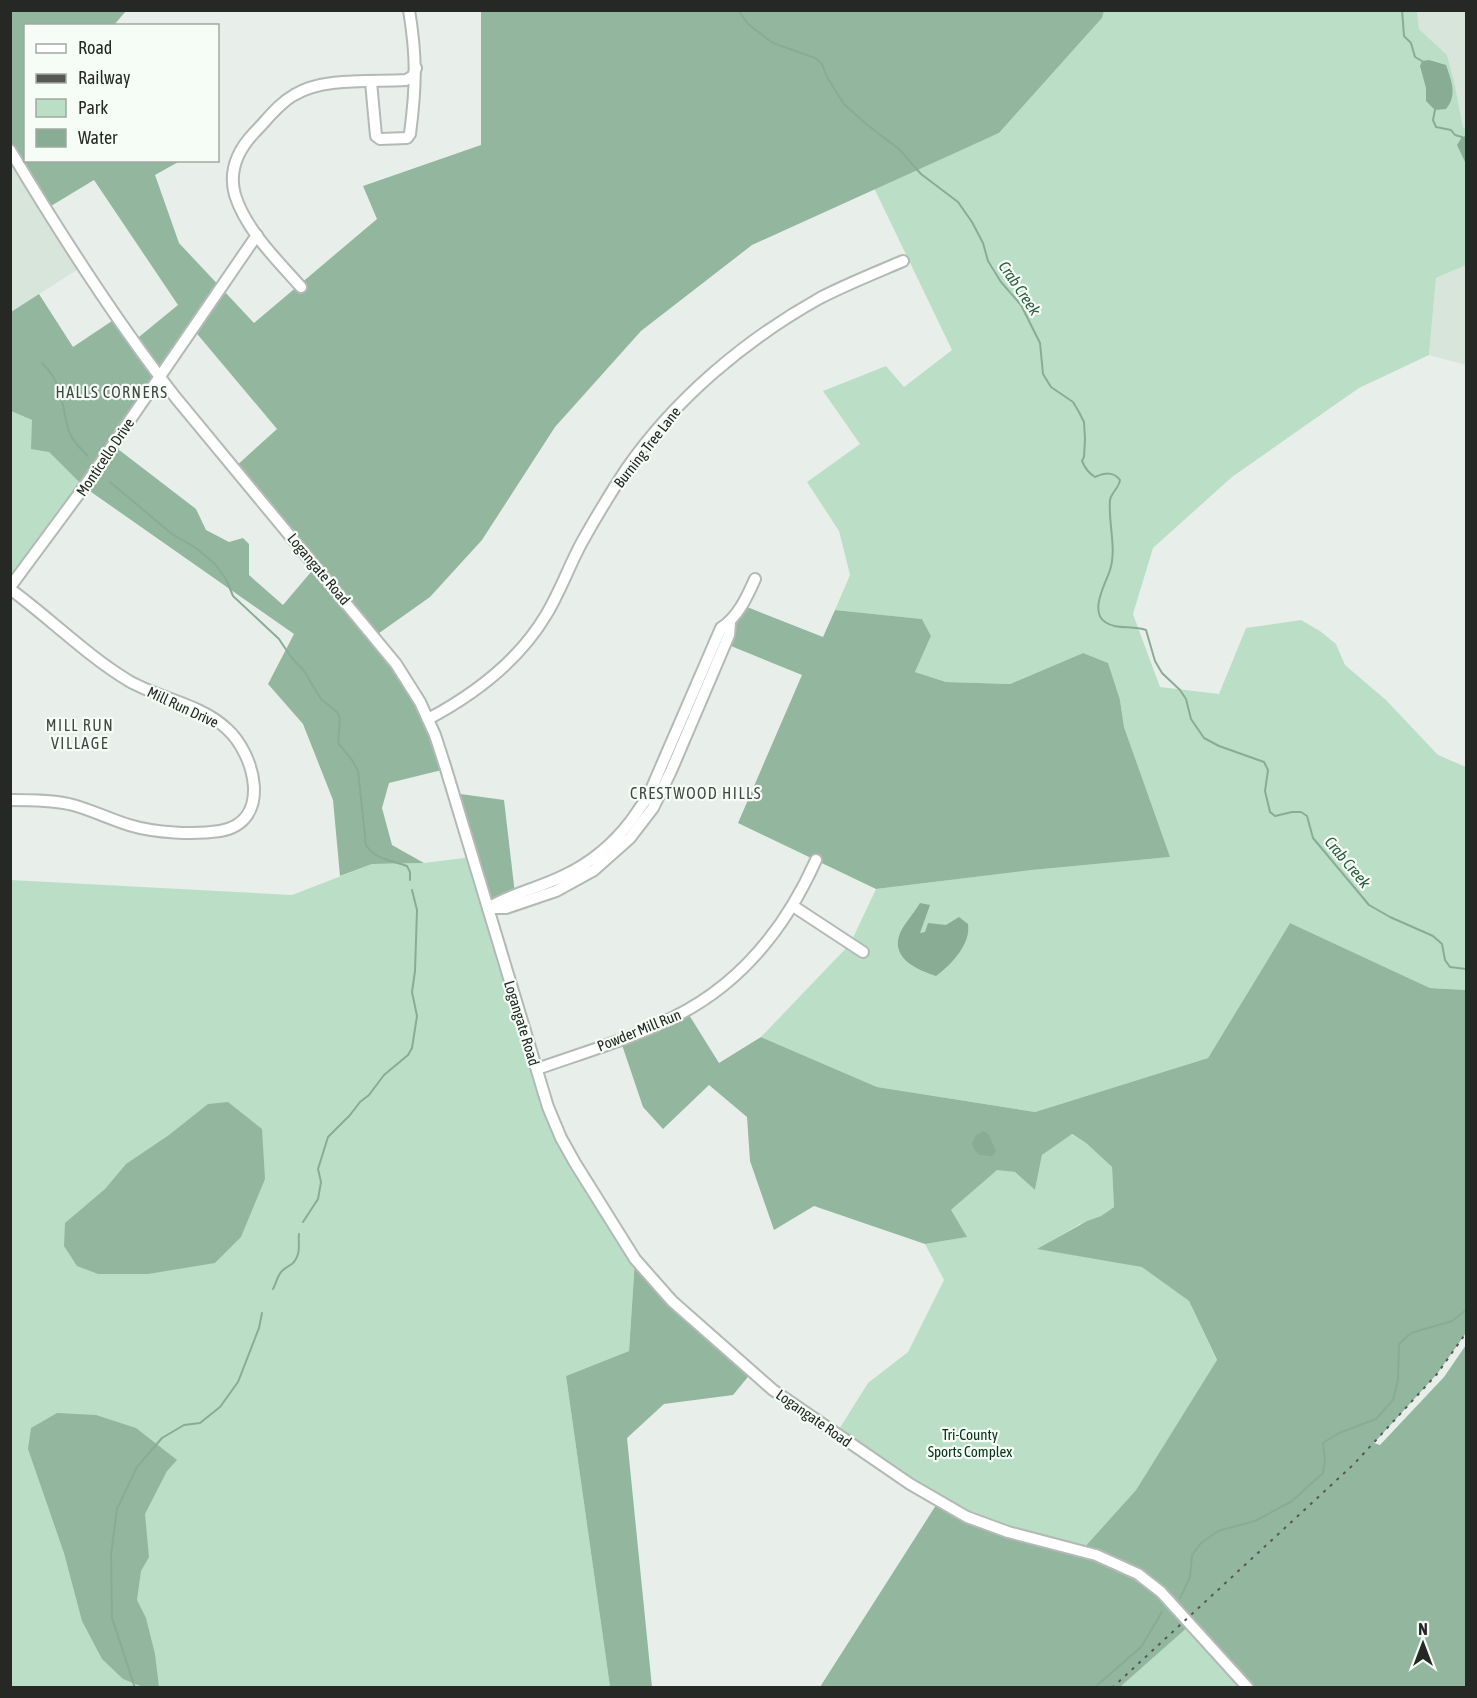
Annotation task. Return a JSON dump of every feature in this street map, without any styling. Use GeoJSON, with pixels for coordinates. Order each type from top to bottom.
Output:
{"type":"FeatureCollection","features":[{"type":"Feature","properties":{"kind":"street"},"geometry":{"type":"LineString","coordinates":[[371,82],[376,136],[380,139],[407,138],[410,134],[416,91],[415,46],[409,10]]}},
{"type":"Feature","properties":{"kind":"street"},"geometry":{"type":"LineString","coordinates":[[301,287],[257,235],[237,199],[233,184],[233,171],[237,158],[246,142],[279,106],[294,95],[310,88],[333,83],[409,79],[416,68]]}},
{"type":"Feature","properties":{"kind":"street","name":"Logangate Road"},"geometry":{"type":"LineString","coordinates":[[10,150],[53,220],[143,356],[387,651],[420,702],[446,769],[537,1069],[561,1138],[635,1259],[672,1301],[729,1354],[788,1401],[910,1484],[951,1509],[984,1525],[1096,1554],[1138,1574],[1161,1592],[1248,1688]]}},
{"type":"Feature","properties":{"kind":"street","name":"Monticello Drive"},"geometry":{"type":"LineString","coordinates":[[10,588],[84,487],[257,235]]}},
{"type":"Feature","properties":{"kind":"street","name":"Burning Tree Lane"},"geometry":{"type":"LineString","coordinates":[[428,719],[483,685],[526,643],[547,614],[582,542],[627,468],[661,426],[694,391],[736,353],[800,310],[859,279],[903,261]]}},
{"type":"Feature","properties":{"kind":"street"},"geometry":{"type":"LineString","coordinates":[[488,908],[506,909],[556,891],[576,881],[619,850],[636,830],[650,801],[675,761],[729,635],[730,623],[746,598],[754,579]]}},
{"type":"Feature","properties":{"kind":"street","name":"Mill Run Drive"},"geometry":{"type":"LineString","coordinates":[[10,588],[84,649],[128,680],[154,694],[197,711],[225,727],[243,750],[251,768],[255,789],[252,807],[242,820],[232,827],[216,831],[153,830],[133,826],[70,804],[38,800],[10,801]]}},
{"type":"Feature","properties":{"kind":"street","name":"Powder Mill Run"},"geometry":{"type":"LineString","coordinates":[[537,1069],[650,1028],[699,1003],[726,983],[752,959],[783,922],[816,860]]}},
{"type":"Feature","properties":{"kind":"street"},"geometry":{"type":"LineString","coordinates":[[793,906],[863,952]]}},
{"type":"Feature","properties":{"kind":"shaded area"},"geometry":{"type":"Polygon","coordinates":[[[10,11],[126,11],[115,24],[24,24],[24,162],[178,162],[155,175],[179,243],[254,323],[377,219],[363,186],[481,145],[481,11],[1104,11],[1102,18],[999,133],[752,245],[641,331],[555,427],[482,540],[430,597],[375,636],[396,664],[446,769],[389,783],[382,808],[392,845],[424,863],[372,864],[340,876],[333,800],[303,724],[268,684],[294,634],[84,487],[49,452],[31,449],[32,420],[11,411],[11,312],[39,294],[73,347],[118,317],[134,341],[178,305],[94,180],[46,209],[16,161],[11,164],[10,11]],[[193,329],[114,446],[196,509],[206,530],[229,542],[243,538],[249,544],[249,575],[283,605],[316,566],[234,468],[277,429],[193,329]]]}},
{"type":"Feature","properties":{"kind":"shaded area"},"geometry":{"type":"Polygon","coordinates":[[[1417,11],[1466,11],[1466,130],[1463,128],[1447,55],[1419,29],[1417,11]]]}},
{"type":"Feature","properties":{"kind":"shaded area"},"geometry":{"type":"Polygon","coordinates":[[[17,161],[83,266],[11,312],[10,164],[17,161]]]}},
{"type":"Feature","properties":{"kind":"shaded area"},"geometry":{"type":"Polygon","coordinates":[[[1466,265],[1466,365],[1429,355],[1436,278],[1466,265]]]}},
{"type":"Feature","properties":{"kind":"shaded area"},"geometry":{"type":"Polygon","coordinates":[[[742,605],[823,637],[835,610],[922,619],[931,636],[915,672],[946,682],[1010,684],[1083,653],[1108,663],[1120,700],[1124,727],[1170,857],[1032,870],[876,889],[738,823],[802,675],[726,644],[742,605]]]}},
{"type":"Feature","properties":{"kind":"shaded area"},"geometry":{"type":"Polygon","coordinates":[[[453,793],[504,800],[515,894],[488,908],[453,793]]]}},
{"type":"Feature","properties":{"kind":"shaded area"},"geometry":{"type":"Polygon","coordinates":[[[1290,923],[1430,988],[1466,990],[1466,1333],[1437,1374],[1374,1443],[1380,1445],[1444,1377],[1466,1345],[1466,1687],[1248,1687],[1190,1625],[1120,1687],[820,1687],[938,1502],[951,1509],[1082,1550],[1136,1490],[1217,1360],[1189,1301],[1142,1267],[1037,1249],[1114,1207],[1112,1167],[1086,1143],[1072,1134],[1042,1155],[1035,1190],[1015,1172],[997,1170],[951,1210],[967,1237],[925,1244],[814,1206],[774,1230],[750,1161],[747,1117],[709,1085],[663,1129],[643,1107],[620,1039],[686,1010],[719,1063],[761,1037],[877,1087],[1035,1112],[1208,1058],[1290,923]]]}},
{"type":"Feature","properties":{"kind":"shaded area"},"geometry":{"type":"Polygon","coordinates":[[[228,1102],[262,1129],[265,1179],[241,1237],[215,1263],[148,1274],[98,1274],[77,1266],[64,1246],[65,1223],[105,1189],[126,1164],[169,1135],[208,1104],[228,1102]]]}},
{"type":"Feature","properties":{"kind":"shaded area"},"geometry":{"type":"Polygon","coordinates":[[[635,1259],[752,1372],[733,1395],[664,1404],[627,1438],[652,1687],[610,1687],[566,1376],[629,1351],[635,1259]]]}},
{"type":"Feature","properties":{"kind":"shaded area"},"geometry":{"type":"Polygon","coordinates":[[[57,1413],[96,1415],[136,1428],[177,1460],[167,1471],[145,1514],[149,1557],[141,1571],[137,1600],[146,1618],[155,1654],[159,1687],[143,1687],[123,1679],[102,1659],[82,1621],[64,1553],[28,1449],[31,1428],[57,1413]]]}},
{"type":"Feature","properties":{"kind":"green space"},"geometry":{"type":"Polygon","coordinates":[[[1104,11],[1417,11],[1419,29],[1447,55],[1463,127],[1466,130],[1466,265],[1436,278],[1429,355],[1359,388],[1232,477],[1153,548],[1133,614],[1160,687],[1219,694],[1246,628],[1301,620],[1336,644],[1345,665],[1386,700],[1438,755],[1466,767],[1466,990],[1430,988],[1290,923],[1208,1058],[1035,1112],[877,1087],[761,1037],[850,944],[876,889],[1032,870],[1169,857],[1124,727],[1120,700],[1083,653],[1010,684],[946,682],[915,672],[931,636],[922,619],[835,610],[850,575],[839,531],[807,482],[860,444],[823,391],[886,366],[904,387],[952,350],[874,188],[999,133],[1102,18],[1104,11]]]}},
{"type":"Feature","properties":{"kind":"green space"},"geometry":{"type":"Polygon","coordinates":[[[11,411],[32,420],[49,452],[84,487],[11,587],[11,411]]]}},
{"type":"Feature","properties":{"kind":"green space"},"geometry":{"type":"Polygon","coordinates":[[[472,857],[548,1107],[635,1259],[629,1351],[566,1376],[610,1687],[11,1687],[11,880],[292,895],[372,864],[424,863],[472,857]]]}},
{"type":"Feature","properties":{"kind":"green space","name":"Tri-County Sports Complex"},"geometry":{"type":"Polygon","coordinates":[[[1071,1134],[1086,1143],[1112,1167],[1114,1207],[1038,1249],[1142,1266],[1189,1301],[1217,1361],[1136,1490],[1082,1550],[984,1525],[836,1434],[868,1383],[908,1352],[944,1280],[925,1244],[966,1237],[950,1211],[997,1169],[1015,1172],[1035,1190],[1042,1155],[1071,1134]]]}},
{"type":"Feature","properties":{"kind":"green space"},"geometry":{"type":"Polygon","coordinates":[[[1187,1621],[1248,1688],[1113,1688],[1187,1621]]]}},
{"type":"Feature","properties":{"kind":"water"},"geometry":{"type":"Polygon","coordinates":[[[1429,60],[1446,65],[1453,93],[1446,109],[1435,110],[1426,101],[1426,88],[1420,66],[1422,61],[1429,60]]]}},
{"type":"Feature","properties":{"kind":"water"},"geometry":{"type":"Polygon","coordinates":[[[1466,136],[1466,164],[1457,145],[1462,137],[1466,136]]]}},
{"type":"Feature","properties":{"kind":"water"},"geometry":{"type":"Polygon","coordinates":[[[920,903],[930,905],[920,933],[925,932],[928,923],[946,925],[959,917],[968,924],[967,939],[959,953],[936,976],[915,967],[899,951],[899,936],[920,903]]]}},
{"type":"Feature","properties":{"kind":"water"},"geometry":{"type":"Polygon","coordinates":[[[984,1131],[989,1135],[996,1151],[992,1156],[979,1155],[972,1143],[976,1135],[984,1131]]]}},
{"type":"Feature","properties":{"kind":"waterway","name":"Crab Creek"},"geometry":{"type":"LineString","coordinates":[[738,10],[748,24],[773,43],[815,58],[822,64],[827,77],[844,104],[899,149],[921,174],[958,202],[972,222],[983,243],[988,261],[1001,282],[1021,305],[1040,343],[1043,374],[1051,387],[1073,402],[1084,422],[1085,439],[1082,461],[1084,466],[1095,477],[1109,474],[1115,475],[1120,480],[1110,500],[1113,553],[1110,570],[1098,604],[1100,617],[1114,626],[1146,630],[1155,661],[1162,673],[1186,699],[1191,719],[1204,738],[1219,746],[1264,762],[1268,770],[1265,791],[1270,812],[1275,816],[1292,812],[1301,812],[1307,816],[1313,838],[1369,905],[1433,936],[1442,944],[1445,960],[1450,967],[1466,969]]}},
{"type":"Feature","properties":{"kind":"waterway"},"geometry":{"type":"LineString","coordinates":[[1402,10],[1404,36],[1411,43],[1415,57],[1422,61]]}},
{"type":"Feature","properties":{"kind":"waterway"},"geometry":{"type":"LineString","coordinates":[[1435,110],[1433,120],[1436,127],[1451,130],[1455,135],[1462,137]]}},
{"type":"Feature","properties":{"kind":"waterway"},"geometry":{"type":"LineString","coordinates":[[42,363],[59,389],[70,434],[88,456]]}},
{"type":"Feature","properties":{"kind":"waterway"},"geometry":{"type":"LineString","coordinates":[[110,482],[172,534],[196,548],[215,564],[226,579],[233,596],[279,639],[304,671],[321,699],[337,712],[340,718],[338,743],[358,771],[366,845],[379,857],[407,866],[410,880]]}},
{"type":"Feature","properties":{"kind":"waterway"},"geometry":{"type":"LineString","coordinates":[[303,1222],[318,1199],[321,1182],[318,1169],[328,1137],[369,1095],[384,1075],[408,1055],[412,1048],[417,1016],[412,992],[417,910],[412,890]]}},
{"type":"Feature","properties":{"kind":"waterway"},"geometry":{"type":"LineString","coordinates":[[273,1289],[280,1273],[293,1263],[298,1254],[299,1234]]}},
{"type":"Feature","properties":{"kind":"waterway","name":"Crab Creek"},"geometry":{"type":"LineString","coordinates":[[1180,1598],[1190,1577],[1192,1555],[1201,1543],[1218,1531],[1255,1521],[1292,1501],[1323,1473],[1325,1460],[1323,1443],[1339,1433],[1376,1419],[1393,1400],[1398,1380],[1399,1344],[1411,1333],[1452,1321],[1466,1310]]}},
{"type":"Feature","properties":{"kind":"waterway"},"geometry":{"type":"LineString","coordinates":[[135,1688],[112,1618],[111,1555],[117,1509],[137,1467],[162,1438],[184,1425],[200,1423],[220,1407],[238,1382],[259,1328],[262,1313]]}},
{"type":"Feature","properties":{"kind":"waterway","name":"Crab Creek"},"geometry":{"type":"LineString","coordinates":[[1094,1688],[1141,1647],[1162,1612]]}},
{"type":"Feature","properties":{"kind":"railway"},"geometry":{"type":"LineString","coordinates":[[1112,1688],[1354,1464],[1437,1374],[1466,1333]]}},
{"type":"Feature","properties":{"kind":"district","name":"HALLS CORNERS"},"geometry":{"type":"Point","coordinates":[112,392]}},
{"type":"Feature","properties":{"kind":"district","name":"MILL RUN VILLAGE"},"geometry":{"type":"Point","coordinates":[80,734]}},
{"type":"Feature","properties":{"kind":"district","name":"CRESTWOOD HILLS"},"geometry":{"type":"Point","coordinates":[696,793]}}]}
